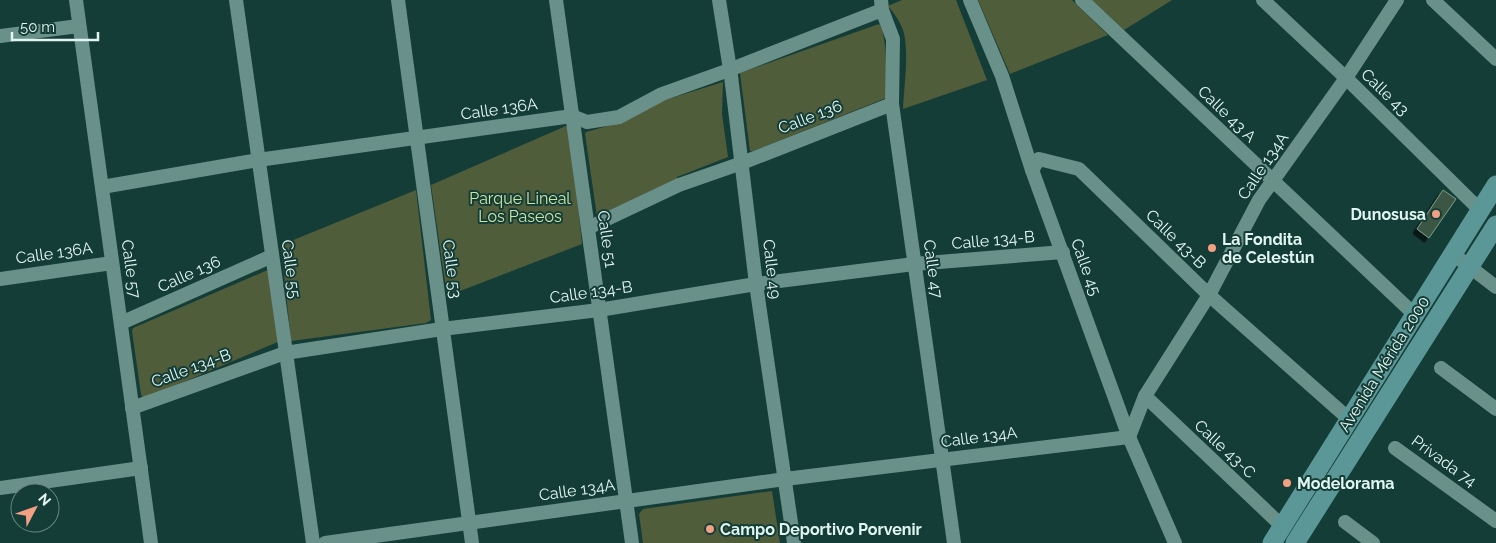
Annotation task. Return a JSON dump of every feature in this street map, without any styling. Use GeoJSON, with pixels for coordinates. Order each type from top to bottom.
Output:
{"type":"FeatureCollection","features":[{"type":"Feature","properties":{"kind":"main road","name":"Avenida Mérida 2000"},"geometry":{"type":"LineString","coordinates":[[1272,543],[1496,185]]}},
{"type":"Feature","properties":{"kind":"main road","name":"Avenida Mérida 2000"},"geometry":{"type":"LineString","coordinates":[[1295,543],[1496,225]]}},
{"type":"Feature","properties":{"kind":"street","name":"Calle 55"},"geometry":{"type":"LineString","coordinates":[[236,0],[312,543]]}},
{"type":"Feature","properties":{"kind":"street","name":"Calle 53"},"geometry":{"type":"LineString","coordinates":[[398,0],[472,543]]}},
{"type":"Feature","properties":{"kind":"street","name":"Calle 51"},"geometry":{"type":"LineString","coordinates":[[556,0],[632,543]]}},
{"type":"Feature","properties":{"kind":"street","name":"Calle 49"},"geometry":{"type":"LineString","coordinates":[[719,0],[731,76],[756,284],[794,543]]}},
{"type":"Feature","properties":{"kind":"street","name":"Calle 45"},"geometry":{"type":"LineString","coordinates":[[970,0],[1036,165],[1063,252],[1129,437],[1175,543]]}},
{"type":"Feature","properties":{"kind":"street","name":"Calle 43 A"},"geometry":{"type":"LineString","coordinates":[[1082,0],[1415,315]]}},
{"type":"Feature","properties":{"kind":"street","name":"Calle 43"},"geometry":{"type":"LineString","coordinates":[[1263,0],[1346,78],[1480,210]]}},
{"type":"Feature","properties":{"kind":"street","name":"Calle 134A"},"geometry":{"type":"LineString","coordinates":[[325,543],[785,479],[1129,437],[1144,396],[1209,295],[1259,200],[1346,78],[1397,0]]}},
{"type":"Feature","properties":{"kind":"street"},"geometry":{"type":"LineString","coordinates":[[1432,0],[1496,59]]}},
{"type":"Feature","properties":{"kind":"street","name":"Calle 57"},"geometry":{"type":"LineString","coordinates":[[79,1],[80,26],[151,543]]}},
{"type":"Feature","properties":{"kind":"street","name":"Calle 136A"},"geometry":{"type":"LineString","coordinates":[[102,186],[258,160],[572,116],[588,122],[619,117],[662,94],[729,70],[882,5]]}},
{"type":"Feature","properties":{"kind":"street","name":"Calle 47"},"geometry":{"type":"LineString","coordinates":[[882,5],[893,39],[892,104],[954,543]]}},
{"type":"Feature","properties":{"kind":"street"},"geometry":{"type":"LineString","coordinates":[[0,36],[80,26]]}},
{"type":"Feature","properties":{"kind":"street","name":"Calle 136"},"geometry":{"type":"LineString","coordinates":[[588,228],[680,185],[742,163],[892,104]]}},
{"type":"Feature","properties":{"kind":"street","name":"Calle 43-B"},"geometry":{"type":"LineString","coordinates":[[1036,165],[1079,169],[1209,295],[1349,419]]}},
{"type":"Feature","properties":{"kind":"street","name":"Calle 134-B"},"geometry":{"type":"LineString","coordinates":[[132,408],[285,353],[442,329],[599,310],[756,284],[914,264],[1063,252]]}},
{"type":"Feature","properties":{"kind":"street"},"geometry":{"type":"LineString","coordinates":[[1453,254],[1496,287]]}},
{"type":"Feature","properties":{"kind":"street","name":"Calle 136"},"geometry":{"type":"LineString","coordinates":[[121,323],[272,256]]}},
{"type":"Feature","properties":{"kind":"street","name":"Calle 136A"},"geometry":{"type":"LineString","coordinates":[[0,278],[112,263]]}},
{"type":"Feature","properties":{"kind":"street"},"geometry":{"type":"LineString","coordinates":[[1442,368],[1496,409]]}},
{"type":"Feature","properties":{"kind":"street","name":"Calle 43-C"},"geometry":{"type":"LineString","coordinates":[[1144,396],[1282,526]]}},
{"type":"Feature","properties":{"kind":"street","name":"Privada 74"},"geometry":{"type":"LineString","coordinates":[[1395,448],[1496,521]]}},
{"type":"Feature","properties":{"kind":"street"},"geometry":{"type":"LineString","coordinates":[[0,488],[141,468]]}},
{"type":"Feature","properties":{"kind":"street"},"geometry":{"type":"LineString","coordinates":[[1345,522],[1374,543]]}},
{"type":"Feature","properties":{"kind":"green space"},"geometry":{"type":"Polygon","coordinates":[[[902,0],[956,0],[987,80],[903,109],[906,61],[904,33],[888,6],[902,0]]]}},
{"type":"Feature","properties":{"kind":"green space"},"geometry":{"type":"Polygon","coordinates":[[[978,0],[1072,0],[1108,35],[1010,74],[978,0]]]}},
{"type":"Feature","properties":{"kind":"green space"},"geometry":{"type":"Polygon","coordinates":[[[1092,0],[1172,0],[1124,30],[1092,0]]]}},
{"type":"Feature","properties":{"kind":"green space"},"geometry":{"type":"Polygon","coordinates":[[[879,24],[885,48],[886,98],[750,151],[740,73],[879,24]]]}},
{"type":"Feature","properties":{"kind":"green space","name":"Parque Lineal Los Paseos"},"geometry":{"type":"Polygon","coordinates":[[[723,82],[722,114],[728,157],[677,177],[677,179],[597,216],[586,132],[622,122],[662,101],[723,82]]]}},
{"type":"Feature","properties":{"kind":"green space","name":"Parque Lineal Los Paseos"},"geometry":{"type":"Polygon","coordinates":[[[566,126],[570,128],[582,244],[447,296],[431,185],[566,126]]]}},
{"type":"Feature","properties":{"kind":"green space","name":"Parque Lineal Los Paseos"},"geometry":{"type":"Polygon","coordinates":[[[416,190],[431,320],[426,323],[291,341],[281,245],[416,190]]]}},
{"type":"Feature","properties":{"kind":"green space"},"geometry":{"type":"Polygon","coordinates":[[[270,269],[280,341],[143,398],[133,328],[270,269]]]}},
{"type":"Feature","properties":{"kind":"green space","name":"Campo Deportivo Porvenir"},"geometry":{"type":"Polygon","coordinates":[[[772,491],[780,543],[643,543],[639,514],[643,509],[772,491]]]}},
{"type":"Feature","properties":{"kind":"building","name":"Dunosusa"},"geometry":{"type":"Polygon","coordinates":[[[1443,190],[1456,199],[1429,238],[1417,229],[1443,190]]]}},
{"type":"Feature","properties":{"kind":"place","name":"Dunosusa"},"geometry":{"type":"Point","coordinates":[1436,214]}},
{"type":"Feature","properties":{"kind":"place","name":"La Fondita de Celestún"},"geometry":{"type":"Point","coordinates":[1212,248]}},
{"type":"Feature","properties":{"kind":"place","name":"Modelorama"},"geometry":{"type":"Point","coordinates":[1287,483]}},
{"type":"Feature","properties":{"kind":"place","name":"Campo Deportivo Porvenir"},"geometry":{"type":"Point","coordinates":[710,529]}}]}
